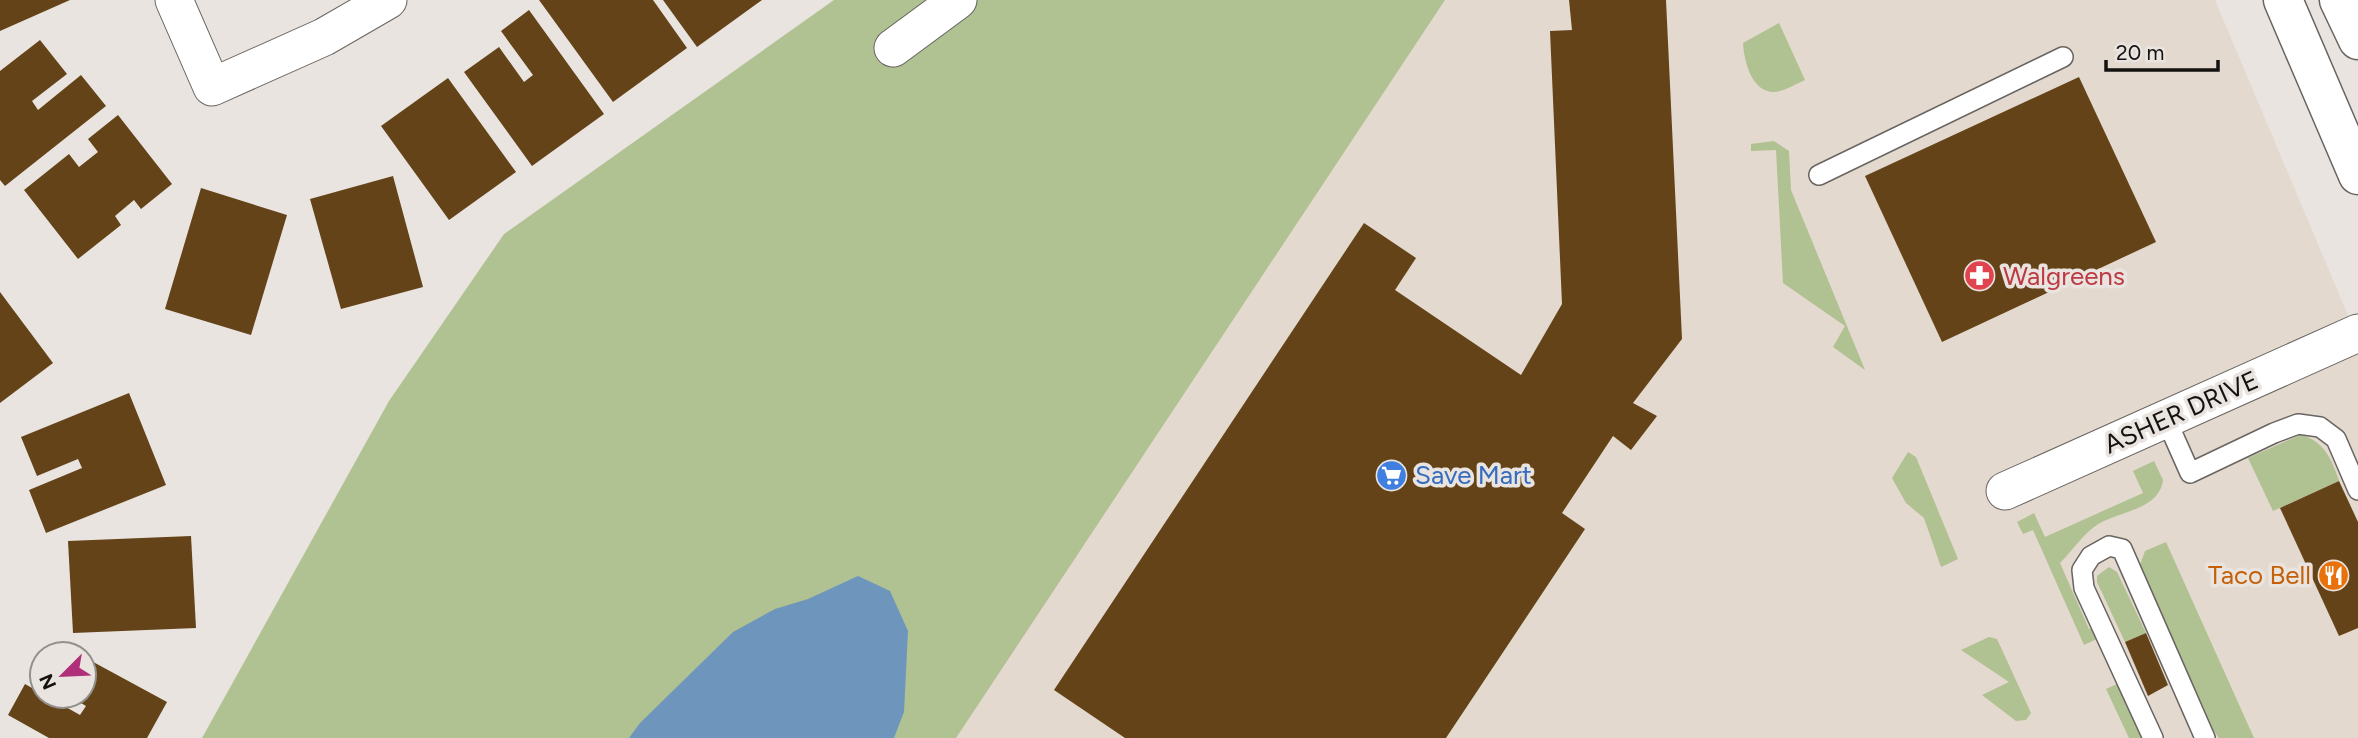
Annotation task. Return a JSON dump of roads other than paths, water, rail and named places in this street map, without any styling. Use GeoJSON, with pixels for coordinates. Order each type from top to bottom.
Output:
{"type":"FeatureCollection","features":[{"type":"Feature","properties":{"kind":"main road"},"geometry":{"type":"LineString","coordinates":[[2283,0],[2358,174]]}},
{"type":"Feature","properties":{"kind":"main road"},"geometry":{"type":"LineString","coordinates":[[2339,0],[2358,40]]}},
{"type":"Feature","properties":{"kind":"street"},"geometry":{"type":"LineString","coordinates":[[174,0],[212,87],[324,37],[388,0]]}},
{"type":"Feature","properties":{"kind":"street"},"geometry":{"type":"LineString","coordinates":[[893,48],[958,0]]}},
{"type":"Feature","properties":{"kind":"street","name":"ASHER DRIVE"},"geometry":{"type":"LineString","coordinates":[[2005,491],[2358,333]]}},
{"type":"Feature","properties":{"kind":"lane"},"geometry":{"type":"LineString","coordinates":[[1819,175],[2063,57]]}},
{"type":"Feature","properties":{"kind":"lane"},"geometry":{"type":"LineString","coordinates":[[2166,419],[2190,473],[2298,424],[2320,427],[2336,439],[2358,490]]}},
{"type":"Feature","properties":{"kind":"lane"},"geometry":{"type":"LineString","coordinates":[[2153,738],[2084,588],[2082,570],[2091,555],[2109,546],[2122,549],[2205,738]]}},
{"type":"Feature","properties":{"kind":"water"},"geometry":{"type":"Polygon","coordinates":[[[858,576],[890,591],[908,631],[904,712],[894,738],[629,738],[640,723],[733,632],[775,609],[808,599],[858,576]]]}},
{"type":"Feature","properties":{"kind":"place","name":"Walgreens"},"geometry":{"type":"Point","coordinates":[1980,276]}},
{"type":"Feature","properties":{"kind":"place","name":"Save Mart"},"geometry":{"type":"Point","coordinates":[1392,475]}},
{"type":"Feature","properties":{"kind":"place","name":"Taco Bell"},"geometry":{"type":"Point","coordinates":[2334,575]}}]}
